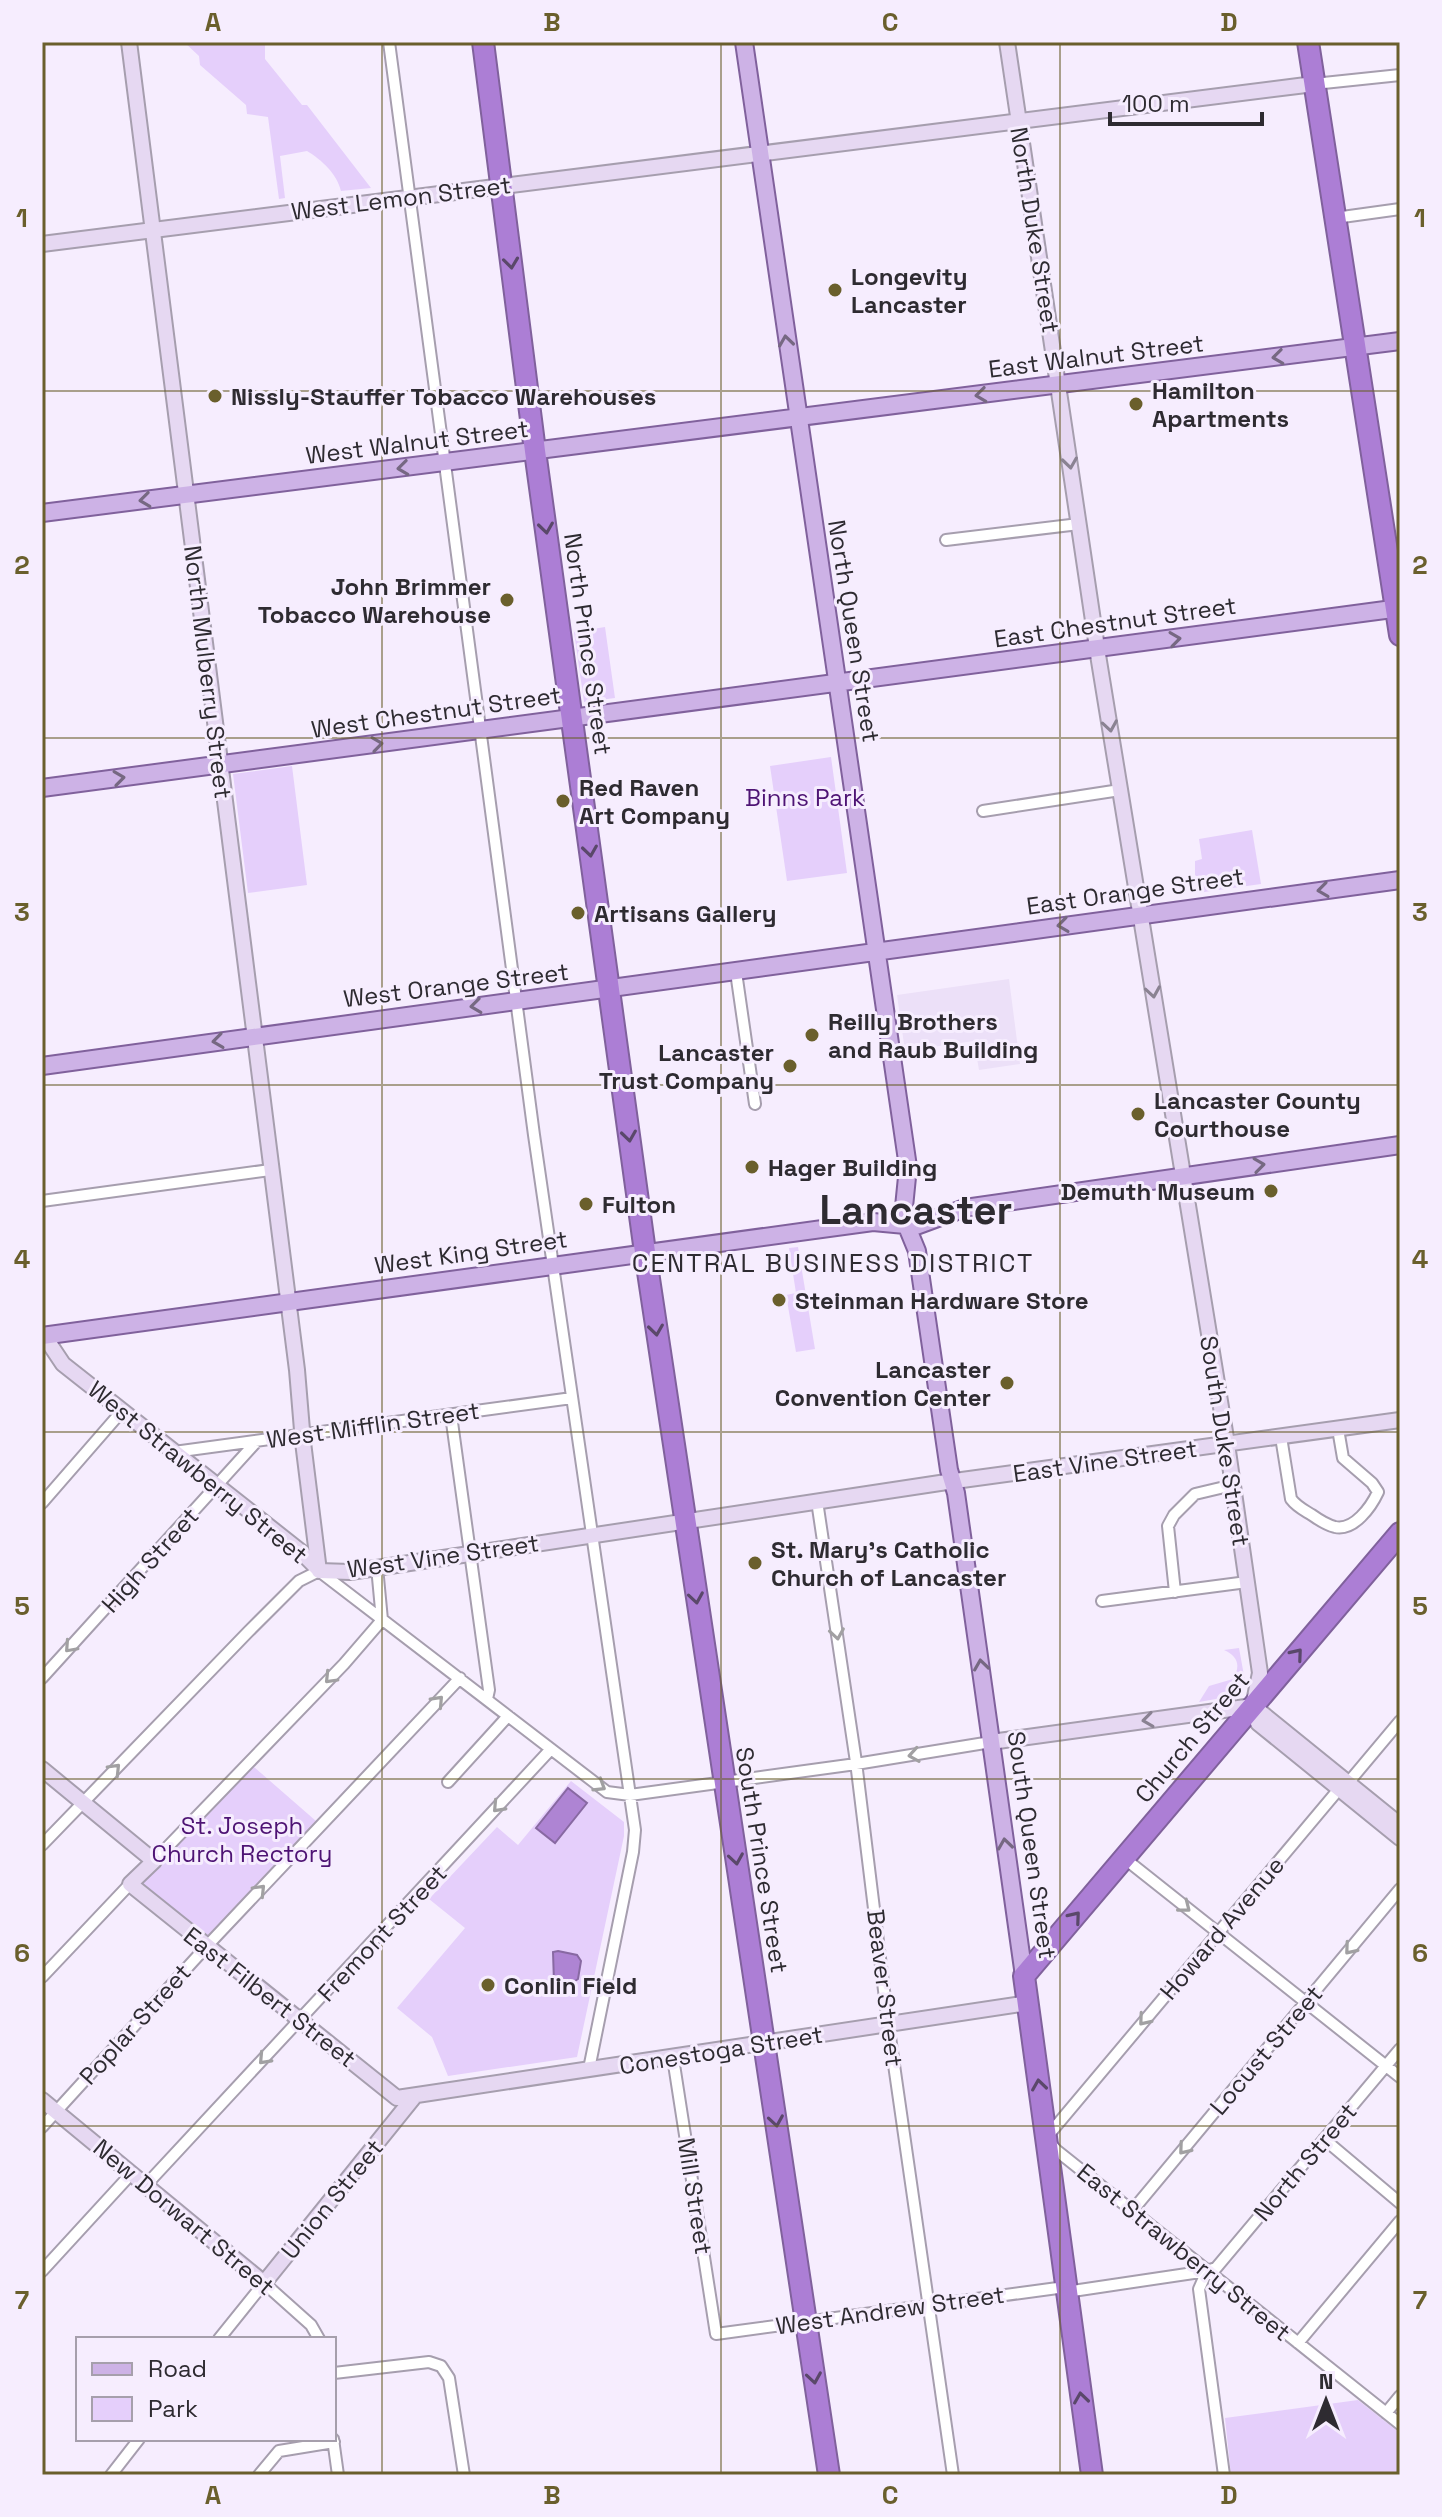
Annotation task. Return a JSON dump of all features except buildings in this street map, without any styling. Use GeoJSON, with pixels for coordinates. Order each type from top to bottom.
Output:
{"type":"FeatureCollection","features":[{"type":"Feature","properties":{"kind":"highway","name":"North Prince Street"},"geometry":{"type":"LineString","coordinates":[[483,42],[535,451],[645,1252]]}},
{"type":"Feature","properties":{"kind":"highway"},"geometry":{"type":"LineString","coordinates":[[1308,42],[1400,635]]}},
{"type":"Feature","properties":{"kind":"highway","name":"South Prince Street"},"geometry":{"type":"LineString","coordinates":[[645,1252],[829,2475]]}},
{"type":"Feature","properties":{"kind":"highway","name":"Church Street"},"geometry":{"type":"LineString","coordinates":[[1024,1976],[1400,1533]]}},
{"type":"Feature","properties":{"kind":"highway","name":"South Queen Street"},"geometry":{"type":"LineString","coordinates":[[1024,1976],[1092,2475]]}},
{"type":"Feature","properties":{"kind":"main road","name":"North Queen Street"},"geometry":{"type":"LineString","coordinates":[[744,42],[908,1167],[903,1211],[906,1227]]}},
{"type":"Feature","properties":{"kind":"main road","name":"East Walnut Street"},"geometry":{"type":"LineString","coordinates":[[798,418],[1400,341]]}},
{"type":"Feature","properties":{"kind":"main road","name":"West Walnut Street"},"geometry":{"type":"LineString","coordinates":[[42,513],[798,418]]}},
{"type":"Feature","properties":{"kind":"main road","name":"East Chestnut Street"},"geometry":{"type":"LineString","coordinates":[[837,683],[1398,608]]}},
{"type":"Feature","properties":{"kind":"main road","name":"West Chestnut Street"},"geometry":{"type":"LineString","coordinates":[[42,788],[837,683]]}},
{"type":"Feature","properties":{"kind":"main road","name":"East Orange Street"},"geometry":{"type":"LineString","coordinates":[[876,950],[1400,880]]}},
{"type":"Feature","properties":{"kind":"main road","name":"West Orange Street"},"geometry":{"type":"LineString","coordinates":[[42,1066],[736,972],[876,950]]}},
{"type":"Feature","properties":{"kind":"main road"},"geometry":{"type":"LineString","coordinates":[[906,1227],[927,1223],[965,1208],[1400,1145]]}},
{"type":"Feature","properties":{"kind":"main road","name":"West King Street"},"geometry":{"type":"LineString","coordinates":[[45,1336],[873,1222],[906,1227]]}},
{"type":"Feature","properties":{"kind":"main road","name":"South Queen Street"},"geometry":{"type":"LineString","coordinates":[[906,1227],[917,1251],[956,1493],[1024,1976]]}},
{"type":"Feature","properties":{"kind":"street","name":"North Mulberry Street"},"geometry":{"type":"LineString","coordinates":[[129,42],[288,1302],[319,1571]]}},
{"type":"Feature","properties":{"kind":"street"},"geometry":{"type":"LineString","coordinates":[[389,42],[552,1265],[635,1840],[589,2069]]}},
{"type":"Feature","properties":{"kind":"street","name":"North Duke Street"},"geometry":{"type":"LineString","coordinates":[[1007,42],[1098,649],[1182,1176]]}},
{"type":"Feature","properties":{"kind":"street"},"geometry":{"type":"LineString","coordinates":[[1314,84],[1400,75]]}},
{"type":"Feature","properties":{"kind":"street","name":"West Lemon Street"},"geometry":{"type":"LineString","coordinates":[[42,244],[1314,84]]}},
{"type":"Feature","properties":{"kind":"street"},"geometry":{"type":"LineString","coordinates":[[1335,218],[1400,209]]}},
{"type":"Feature","properties":{"kind":"street"},"geometry":{"type":"LineString","coordinates":[[946,540],[1079,524]]}},
{"type":"Feature","properties":{"kind":"street"},"geometry":{"type":"LineString","coordinates":[[983,811],[1120,790]]}},
{"type":"Feature","properties":{"kind":"street"},"geometry":{"type":"LineString","coordinates":[[736,972],[755,1104]]}},
{"type":"Feature","properties":{"kind":"street"},"geometry":{"type":"LineString","coordinates":[[42,1201],[270,1170]]}},
{"type":"Feature","properties":{"kind":"street","name":"South Duke Street"},"geometry":{"type":"LineString","coordinates":[[1182,1176],[1227,1444],[1260,1673],[1253,1706]]}},
{"type":"Feature","properties":{"kind":"street","name":"West Strawberry Street"},"geometry":{"type":"LineString","coordinates":[[45,1336],[59,1360],[300,1551],[319,1571],[607,1792],[630,1795]]}},
{"type":"Feature","properties":{"kind":"street","name":"West Mifflin Street"},"geometry":{"type":"LineString","coordinates":[[174,1452],[572,1398]]}},
{"type":"Feature","properties":{"kind":"street"},"geometry":{"type":"LineString","coordinates":[[42,1503],[122,1411]]}},
{"type":"Feature","properties":{"kind":"street"},"geometry":{"type":"LineString","coordinates":[[451,1415],[489,1690],[487,1699]]}},
{"type":"Feature","properties":{"kind":"street","name":"East Vine Street"},"geometry":{"type":"LineString","coordinates":[[953,1481],[1400,1420]]}},
{"type":"Feature","properties":{"kind":"street"},"geometry":{"type":"LineString","coordinates":[[1281,1437],[1291,1499],[1297,1507],[1325,1523],[1342,1527],[1354,1523],[1378,1492],[1343,1458],[1338,1429]]}},
{"type":"Feature","properties":{"kind":"street","name":"High Street"},"geometry":{"type":"LineString","coordinates":[[42,1678],[257,1441]]}},
{"type":"Feature","properties":{"kind":"street","name":"West Vine Street"},"geometry":{"type":"LineString","coordinates":[[42,1845],[299,1581],[319,1571],[350,1572],[953,1481]]}},
{"type":"Feature","properties":{"kind":"street"},"geometry":{"type":"LineString","coordinates":[[1175,1592],[1168,1526],[1174,1515],[1195,1494],[1233,1485]]}},
{"type":"Feature","properties":{"kind":"street","name":"Beaver Street"},"geometry":{"type":"LineString","coordinates":[[817,1501],[953,2475]]}},
{"type":"Feature","properties":{"kind":"street"},"geometry":{"type":"LineString","coordinates":[[42,1977],[344,1664],[382,1620],[377,1567]]}},
{"type":"Feature","properties":{"kind":"street"},"geometry":{"type":"LineString","coordinates":[[1102,1601],[1247,1582]]}},
{"type":"Feature","properties":{"kind":"street","name":"Poplar Street"},"geometry":{"type":"LineString","coordinates":[[42,2127],[206,1947],[460,1678]]}},
{"type":"Feature","properties":{"kind":"street"},"geometry":{"type":"LineString","coordinates":[[630,1795],[1253,1706],[1400,1838]]}},
{"type":"Feature","properties":{"kind":"street"},"geometry":{"type":"LineString","coordinates":[[448,1782],[508,1716]]}},
{"type":"Feature","properties":{"kind":"street","name":"Howard Avenue"},"geometry":{"type":"LineString","coordinates":[[1046,2138],[1400,1721]]}},
{"type":"Feature","properties":{"kind":"street","name":"Fremont Street"},"geometry":{"type":"LineString","coordinates":[[146,2185],[551,1749]]}},
{"type":"Feature","properties":{"kind":"street"},"geometry":{"type":"LineString","coordinates":[[42,1769],[154,1861]]}},
{"type":"Feature","properties":{"kind":"street"},"geometry":{"type":"LineString","coordinates":[[1343,1786],[1400,1825]]}},
{"type":"Feature","properties":{"kind":"street"},"geometry":{"type":"LineString","coordinates":[[1124,1858],[1400,2077]]}},
{"type":"Feature","properties":{"kind":"street","name":"East Filbert Street"},"geometry":{"type":"LineString","coordinates":[[130,1884],[397,2098],[414,2097]]}},
{"type":"Feature","properties":{"kind":"street","name":"Locust Street"},"geometry":{"type":"LineString","coordinates":[[1132,2211],[1400,1889]]}},
{"type":"Feature","properties":{"kind":"street","name":"Conestoga Street"},"geometry":{"type":"LineString","coordinates":[[414,2097],[1028,2003]]}},
{"type":"Feature","properties":{"kind":"street","name":"North Street"},"geometry":{"type":"LineString","coordinates":[[1207,2271],[1216,2268],[1400,2049]]}},
{"type":"Feature","properties":{"kind":"street","name":"Mill Street"},"geometry":{"type":"LineString","coordinates":[[673,2058],[716,2334]]}},
{"type":"Feature","properties":{"kind":"street","name":"Union Street"},"geometry":{"type":"LineString","coordinates":[[221,2337],[414,2097]]}},
{"type":"Feature","properties":{"kind":"street","name":"New Dorwart Street"},"geometry":{"type":"LineString","coordinates":[[42,2100],[264,2283],[311,2325],[318,2337]]}},
{"type":"Feature","properties":{"kind":"street","name":"East Strawberry Street"},"geometry":{"type":"LineString","coordinates":[[1046,2138],[1056,2150],[1400,2424]]}},
{"type":"Feature","properties":{"kind":"street"},"geometry":{"type":"LineString","coordinates":[[1324,2139],[1400,2203]]}},
{"type":"Feature","properties":{"kind":"street"},"geometry":{"type":"LineString","coordinates":[[42,2271],[131,2174]]}},
{"type":"Feature","properties":{"kind":"street"},"geometry":{"type":"LineString","coordinates":[[1298,2343],[1400,2221]]}},
{"type":"Feature","properties":{"kind":"street"},"geometry":{"type":"LineString","coordinates":[[1207,2271],[1199,2289],[1224,2475]]}},
{"type":"Feature","properties":{"kind":"street","name":"West Andrew Street"},"geometry":{"type":"LineString","coordinates":[[716,2334],[928,2304],[1207,2271]]}},
{"type":"Feature","properties":{"kind":"street"},"geometry":{"type":"LineString","coordinates":[[336,2373],[429,2362],[441,2366],[449,2378],[464,2475]]}},
{"type":"Feature","properties":{"kind":"street"},"geometry":{"type":"LineString","coordinates":[[1386,2413],[1400,2396]]}},
{"type":"Feature","properties":{"kind":"street"},"geometry":{"type":"LineString","coordinates":[[111,2475],[137,2441]]}},
{"type":"Feature","properties":{"kind":"street"},"geometry":{"type":"LineString","coordinates":[[259,2475],[279,2451],[329,2441]]}},
{"type":"Feature","properties":{"kind":"street"},"geometry":{"type":"LineString","coordinates":[[334,2441],[338,2475]]}},
{"type":"Feature","properties":{"kind":"shaded area"},"geometry":{"type":"Polygon","coordinates":[[[1009,979],[1020,1064],[979,1070],[974,1041],[905,1051],[897,995],[1009,979]]]}},
{"type":"Feature","properties":{"kind":"shaded area"},"geometry":{"type":"Polygon","coordinates":[[[568,1788],[587,1803],[555,1843],[536,1828],[568,1788]]]}},
{"type":"Feature","properties":{"kind":"shaded area"},"geometry":{"type":"Polygon","coordinates":[[[553,1952],[577,1955],[581,1961],[578,1979],[569,1985],[554,1982],[553,1952]]]}},
{"type":"Feature","properties":{"kind":"green space"},"geometry":{"type":"Polygon","coordinates":[[[184,42],[265,42],[265,59],[302,105],[307,105],[371,188],[341,191],[328,168],[307,151],[280,156],[285,198],[279,199],[268,117],[247,114],[246,105],[200,65],[199,56],[184,42]]]}},
{"type":"Feature","properties":{"kind":"green space"},"geometry":{"type":"Polygon","coordinates":[[[605,627],[615,698],[584,702],[574,632],[605,627]]]}},
{"type":"Feature","properties":{"kind":"green space","name":"Binns Park"},"geometry":{"type":"Polygon","coordinates":[[[831,757],[847,873],[787,881],[770,766],[831,757]]]}},
{"type":"Feature","properties":{"kind":"green space"},"geometry":{"type":"Polygon","coordinates":[[[292,766],[307,885],[248,893],[233,774],[292,766]]]}},
{"type":"Feature","properties":{"kind":"green space"},"geometry":{"type":"Polygon","coordinates":[[[1252,830],[1261,884],[1197,893],[1196,886],[1201,880],[1195,875],[1195,861],[1202,859],[1199,839],[1252,830]]]}},
{"type":"Feature","properties":{"kind":"green space"},"geometry":{"type":"Polygon","coordinates":[[[798,1247],[815,1349],[796,1352],[786,1295],[796,1293],[789,1248],[798,1247]]]}},
{"type":"Feature","properties":{"kind":"green space"},"geometry":{"type":"Polygon","coordinates":[[[1239,1648],[1245,1681],[1233,1696],[1199,1702],[1209,1686],[1233,1679],[1237,1662],[1224,1650],[1239,1648]]]}},
{"type":"Feature","properties":{"kind":"green space","name":"St. Joseph Church Rectory"},"geometry":{"type":"Polygon","coordinates":[[[254,1767],[316,1821],[205,1938],[140,1883],[254,1767]]]}},
{"type":"Feature","properties":{"kind":"green space"},"geometry":{"type":"Polygon","coordinates":[[[571,1781],[624,1822],[624,1836],[577,2057],[448,2076],[432,2037],[397,2008],[465,1928],[429,1899],[497,1827],[518,1845],[571,1781]]]}},
{"type":"Feature","properties":{"kind":"green space"},"geometry":{"type":"Polygon","coordinates":[[[1358,2400],[1400,2433],[1400,2475],[1231,2475],[1225,2418],[1358,2400]]]}},
{"type":"Feature","properties":{"kind":"place","name":"Longevity Lancaster"},"geometry":{"type":"Point","coordinates":[835,290]}},
{"type":"Feature","properties":{"kind":"place","name":"Nissly-Stauffer Tobacco Warehouses"},"geometry":{"type":"Point","coordinates":[215,396]}},
{"type":"Feature","properties":{"kind":"place","name":"Hamilton Apartments"},"geometry":{"type":"Point","coordinates":[1136,404]}},
{"type":"Feature","properties":{"kind":"place","name":"John Brimmer Tobacco Warehouse"},"geometry":{"type":"Point","coordinates":[507,600]}},
{"type":"Feature","properties":{"kind":"place","name":"Red Raven Art Company"},"geometry":{"type":"Point","coordinates":[563,801]}},
{"type":"Feature","properties":{"kind":"place","name":"Artisans Gallery"},"geometry":{"type":"Point","coordinates":[578,913]}},
{"type":"Feature","properties":{"kind":"place","name":"Reilly Brothers and Raub Building"},"geometry":{"type":"Point","coordinates":[812,1035]}},
{"type":"Feature","properties":{"kind":"place","name":"Lancaster Trust Company"},"geometry":{"type":"Point","coordinates":[790,1066]}},
{"type":"Feature","properties":{"kind":"place","name":"Lancaster County Courthouse"},"geometry":{"type":"Point","coordinates":[1138,1114]}},
{"type":"Feature","properties":{"kind":"place","name":"Hager Building"},"geometry":{"type":"Point","coordinates":[752,1167]}},
{"type":"Feature","properties":{"kind":"place","name":"Demuth Museum"},"geometry":{"type":"Point","coordinates":[1271,1191]}},
{"type":"Feature","properties":{"kind":"place","name":"Fulton"},"geometry":{"type":"Point","coordinates":[586,1204]}},
{"type":"Feature","properties":{"kind":"place","name":"Steinman Hardware Store"},"geometry":{"type":"Point","coordinates":[779,1300]}},
{"type":"Feature","properties":{"kind":"place","name":"Lancaster Convention Center"},"geometry":{"type":"Point","coordinates":[1007,1383]}},
{"type":"Feature","properties":{"kind":"place","name":"St. Mary's Catholic Church of Lancaster"},"geometry":{"type":"Point","coordinates":[755,1563]}},
{"type":"Feature","properties":{"kind":"place","name":"Conlin Field"},"geometry":{"type":"Point","coordinates":[488,1985]}},
{"type":"Feature","properties":{"kind":"district","name":"Lancaster"},"geometry":{"type":"Point","coordinates":[916,1210]}},
{"type":"Feature","properties":{"kind":"district","name":"CENTRAL BUSINESS DISTRICT"},"geometry":{"type":"Point","coordinates":[833,1263]}}]}
